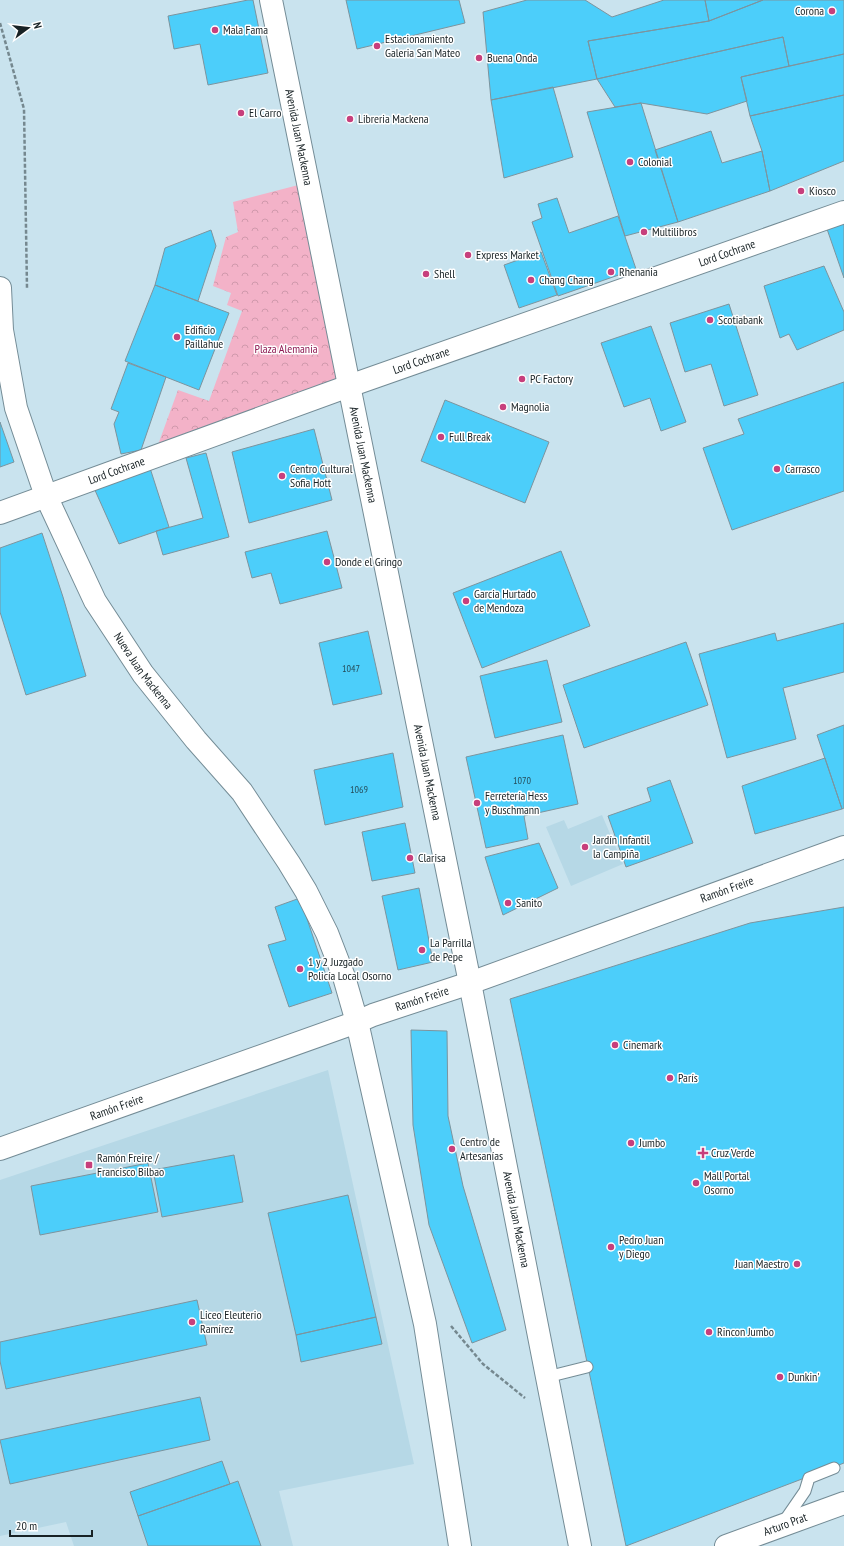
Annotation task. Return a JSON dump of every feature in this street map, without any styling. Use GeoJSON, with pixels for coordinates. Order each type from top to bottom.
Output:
{"type":"FeatureCollection","features":[{"type":"Feature","properties":{"kind":"main road","name":"Avenida Juan Mackenna"},"geometry":{"type":"LineString","coordinates":[[271,0],[470,983],[580,1546]]}},
{"type":"Feature","properties":{"kind":"main road","name":"Lord Cochrane"},"geometry":{"type":"LineString","coordinates":[[0,513],[349,386],[844,212]]}},
{"type":"Feature","properties":{"kind":"main road","name":"Nueva Juan Mackenna"},"geometry":{"type":"LineString","coordinates":[[0,288],[2,330],[16,408],[46,496],[95,601],[143,674],[196,740],[242,792],[293,869],[327,933],[344,977],[357,1022]]}},
{"type":"Feature","properties":{"kind":"main road","name":"Ramón Freire"},"geometry":{"type":"LineString","coordinates":[[0,1150],[373,1015],[470,983],[844,848]]}},
{"type":"Feature","properties":{"kind":"main road"},"geometry":{"type":"LineString","coordinates":[[357,1022],[425,1324],[460,1546]]}},
{"type":"Feature","properties":{"kind":"main road","name":"Arturo Prat"},"geometry":{"type":"LineString","coordinates":[[726,1546],[844,1503]]}},
{"type":"Feature","properties":{"kind":"lane"},"geometry":{"type":"LineString","coordinates":[[547,1377],[587,1367]]}},
{"type":"Feature","properties":{"kind":"lane"},"geometry":{"type":"LineString","coordinates":[[758,1535],[786,1520],[805,1491],[809,1478],[834,1468]]}},
{"type":"Feature","properties":{"kind":"shaded area","name":"Jardín Infantil la Campiña"},"geometry":{"type":"Polygon","coordinates":[[[602,815],[623,864],[571,886],[546,827],[564,820],[568,829],[602,815]]]}},
{"type":"Feature","properties":{"kind":"shaded area","name":"Liceo Eleuterio Ramírez"},"geometry":{"type":"Polygon","coordinates":[[[328,1070],[414,1464],[279,1491],[293,1546],[74,1546],[66,1522],[0,1536],[0,1180],[328,1070]]]}},
{"type":"Feature","properties":{"kind":"green space","name":"Plaza Alemania"},"geometry":{"type":"Polygon","coordinates":[[[310,182],[349,386],[155,453],[178,390],[209,401],[242,311],[227,305],[231,293],[213,286],[226,237],[238,232],[233,202],[310,182]]]}},
{"type":"Feature","properties":{"kind":"building","name":"Mala Fama"},"geometry":{"type":"Polygon","coordinates":[[[253,0],[268,73],[208,85],[200,44],[174,49],[168,16],[253,0]]]}},
{"type":"Feature","properties":{"kind":"building"},"geometry":{"type":"Polygon","coordinates":[[[346,0],[459,0],[465,23],[357,49],[346,0]]]}},
{"type":"Feature","properties":{"kind":"building"},"geometry":{"type":"Polygon","coordinates":[[[527,0],[585,0],[612,17],[664,0],[705,0],[709,21],[588,41],[597,79],[491,100],[483,12],[527,0]]]}},
{"type":"Feature","properties":{"kind":"building"},"geometry":{"type":"Polygon","coordinates":[[[705,0],[763,0],[709,21],[705,0]]]}},
{"type":"Feature","properties":{"kind":"building"},"geometry":{"type":"Polygon","coordinates":[[[763,0],[844,0],[844,54],[789,66],[783,37],[597,79],[588,41],[709,21],[763,0]]]}},
{"type":"Feature","properties":{"kind":"building"},"geometry":{"type":"Polygon","coordinates":[[[783,37],[789,66],[741,77],[747,101],[707,114],[641,103],[615,107],[597,79],[783,37]]]}},
{"type":"Feature","properties":{"kind":"building"},"geometry":{"type":"Polygon","coordinates":[[[844,54],[844,95],[750,116],[741,77],[844,54]]]}},
{"type":"Feature","properties":{"kind":"building"},"geometry":{"type":"Polygon","coordinates":[[[553,87],[573,157],[504,178],[491,100],[553,87]]]}},
{"type":"Feature","properties":{"kind":"building"},"geometry":{"type":"Polygon","coordinates":[[[844,95],[844,161],[770,191],[762,151],[750,116],[844,95]]]}},
{"type":"Feature","properties":{"kind":"building","name":"Colonial"},"geometry":{"type":"Polygon","coordinates":[[[641,103],[678,222],[625,236],[587,112],[641,103]]]}},
{"type":"Feature","properties":{"kind":"building"},"geometry":{"type":"Polygon","coordinates":[[[711,131],[722,163],[762,151],[770,191],[678,222],[655,150],[711,131]]]}},
{"type":"Feature","properties":{"kind":"building"},"geometry":{"type":"Polygon","coordinates":[[[557,198],[569,233],[618,216],[636,269],[558,296],[532,222],[542,218],[538,204],[557,198]]]}},
{"type":"Feature","properties":{"kind":"building"},"geometry":{"type":"Polygon","coordinates":[[[844,222],[844,278],[827,229],[844,222]]]}},
{"type":"Feature","properties":{"kind":"building"},"geometry":{"type":"Polygon","coordinates":[[[211,230],[216,246],[198,301],[155,285],[165,248],[211,230]]]}},
{"type":"Feature","properties":{"kind":"building","name":"Chang Chang"},"geometry":{"type":"Polygon","coordinates":[[[541,252],[557,295],[519,308],[504,265],[541,252]]]}},
{"type":"Feature","properties":{"kind":"building"},"geometry":{"type":"Polygon","coordinates":[[[824,266],[844,312],[844,330],[797,350],[789,334],[780,338],[764,286],[824,266]]]}},
{"type":"Feature","properties":{"kind":"building","name":"Edificio Paillahue"},"geometry":{"type":"Polygon","coordinates":[[[155,285],[229,313],[199,390],[125,361],[155,285]]]}},
{"type":"Feature","properties":{"kind":"building"},"geometry":{"type":"Polygon","coordinates":[[[729,304],[758,395],[724,406],[711,364],[685,372],[670,323],[729,304]]]}},
{"type":"Feature","properties":{"kind":"building"},"geometry":{"type":"Polygon","coordinates":[[[651,326],[686,422],[661,431],[650,398],[624,407],[601,343],[651,326]]]}},
{"type":"Feature","properties":{"kind":"building"},"geometry":{"type":"Polygon","coordinates":[[[128,363],[166,377],[141,450],[121,454],[114,424],[119,412],[111,409],[128,363]]]}},
{"type":"Feature","properties":{"kind":"building","name":"Carrasco"},"geometry":{"type":"Polygon","coordinates":[[[844,382],[844,491],[732,530],[703,448],[744,434],[738,419],[844,382]]]}},
{"type":"Feature","properties":{"kind":"building"},"geometry":{"type":"Polygon","coordinates":[[[445,400],[549,442],[525,503],[421,461],[445,400]]]}},
{"type":"Feature","properties":{"kind":"building"},"geometry":{"type":"Polygon","coordinates":[[[0,422],[14,462],[0,467],[0,422]]]}},
{"type":"Feature","properties":{"kind":"building","name":"Centro Cultural Sofia Hott"},"geometry":{"type":"Polygon","coordinates":[[[314,429],[332,500],[249,523],[232,452],[314,429]]]}},
{"type":"Feature","properties":{"kind":"building"},"geometry":{"type":"Polygon","coordinates":[[[206,453],[229,537],[163,555],[156,531],[203,518],[186,458],[206,453]]]}},
{"type":"Feature","properties":{"kind":"building"},"geometry":{"type":"Polygon","coordinates":[[[150,468],[169,527],[119,544],[94,488],[150,468]]]}},
{"type":"Feature","properties":{"kind":"building"},"geometry":{"type":"Polygon","coordinates":[[[327,531],[342,588],[280,604],[271,573],[252,578],[245,552],[327,531]]]}},
{"type":"Feature","properties":{"kind":"building"},"geometry":{"type":"Polygon","coordinates":[[[42,533],[63,597],[86,676],[26,695],[0,612],[0,548],[42,533]]]}},
{"type":"Feature","properties":{"kind":"building"},"geometry":{"type":"Polygon","coordinates":[[[561,551],[590,626],[482,668],[453,593],[561,551]]]}},
{"type":"Feature","properties":{"kind":"building"},"geometry":{"type":"Polygon","coordinates":[[[844,623],[844,672],[783,688],[796,739],[727,758],[699,654],[775,633],[777,641],[844,623]]]}},
{"type":"Feature","properties":{"kind":"building"},"geometry":{"type":"Polygon","coordinates":[[[368,631],[382,694],[333,705],[319,643],[368,631]]]}},
{"type":"Feature","properties":{"kind":"building"},"geometry":{"type":"Polygon","coordinates":[[[686,642],[708,705],[584,748],[563,685],[686,642]]]}},
{"type":"Feature","properties":{"kind":"building"},"geometry":{"type":"Polygon","coordinates":[[[547,660],[562,722],[495,738],[480,676],[547,660]]]}},
{"type":"Feature","properties":{"kind":"building"},"geometry":{"type":"Polygon","coordinates":[[[844,725],[844,808],[842,809],[817,735],[844,725]]]}},
{"type":"Feature","properties":{"kind":"building"},"geometry":{"type":"Polygon","coordinates":[[[563,735],[578,804],[524,816],[528,839],[486,848],[466,757],[563,735]]]}},
{"type":"Feature","properties":{"kind":"building"},"geometry":{"type":"Polygon","coordinates":[[[393,753],[403,807],[325,825],[314,770],[393,753]]]}},
{"type":"Feature","properties":{"kind":"building"},"geometry":{"type":"Polygon","coordinates":[[[825,758],[842,809],[755,834],[742,786],[825,758]]]}},
{"type":"Feature","properties":{"kind":"building"},"geometry":{"type":"Polygon","coordinates":[[[670,780],[693,843],[626,867],[608,816],[651,801],[647,788],[670,780]]]}},
{"type":"Feature","properties":{"kind":"building"},"geometry":{"type":"Polygon","coordinates":[[[405,823],[415,873],[372,881],[362,832],[405,823]]]}},
{"type":"Feature","properties":{"kind":"building"},"geometry":{"type":"Polygon","coordinates":[[[539,843],[558,888],[503,915],[485,857],[539,843]]]}},
{"type":"Feature","properties":{"kind":"building"},"geometry":{"type":"Polygon","coordinates":[[[419,888],[433,962],[398,970],[382,896],[419,888]]]}},
{"type":"Feature","properties":{"kind":"building","name":"1 y 2 Juzgado Policía Local Osorno"},"geometry":{"type":"Polygon","coordinates":[[[300,898],[332,993],[289,1007],[268,945],[286,940],[275,907],[300,898]]]}},
{"type":"Feature","properties":{"kind":"building","name":"Mall Portal Osorno"},"geometry":{"type":"Polygon","coordinates":[[[844,907],[844,1463],[626,1546],[510,999],[750,923],[844,907]]]}},
{"type":"Feature","properties":{"kind":"building"},"geometry":{"type":"Polygon","coordinates":[[[411,1030],[447,1031],[448,1116],[463,1186],[506,1330],[472,1343],[429,1225],[413,1125],[411,1030]]]}},
{"type":"Feature","properties":{"kind":"building"},"geometry":{"type":"Polygon","coordinates":[[[234,1155],[243,1202],[162,1217],[153,1170],[234,1155]]]}},
{"type":"Feature","properties":{"kind":"building"},"geometry":{"type":"Polygon","coordinates":[[[148,1163],[158,1212],[40,1235],[31,1186],[148,1163]]]}},
{"type":"Feature","properties":{"kind":"building"},"geometry":{"type":"Polygon","coordinates":[[[348,1195],[376,1317],[296,1335],[268,1213],[348,1195]]]}},
{"type":"Feature","properties":{"kind":"building"},"geometry":{"type":"Polygon","coordinates":[[[197,1300],[207,1345],[6,1389],[0,1361],[0,1342],[197,1300]]]}},
{"type":"Feature","properties":{"kind":"building"},"geometry":{"type":"Polygon","coordinates":[[[376,1317],[382,1344],[301,1362],[296,1335],[376,1317]]]}},
{"type":"Feature","properties":{"kind":"building"},"geometry":{"type":"Polygon","coordinates":[[[200,1397],[210,1440],[10,1484],[0,1440],[200,1397]]]}},
{"type":"Feature","properties":{"kind":"building"},"geometry":{"type":"Polygon","coordinates":[[[222,1461],[230,1484],[138,1516],[130,1492],[222,1461]]]}},
{"type":"Feature","properties":{"kind":"building"},"geometry":{"type":"Polygon","coordinates":[[[238,1481],[261,1546],[148,1546],[138,1516],[238,1481]]]}},
{"type":"Feature","properties":{"kind":"place","name":"Corona"},"geometry":{"type":"Point","coordinates":[832,11]}},
{"type":"Feature","properties":{"kind":"place","name":"Mala Fama"},"geometry":{"type":"Point","coordinates":[215,30]}},
{"type":"Feature","properties":{"kind":"place","name":"Estacionamiento Galeria San Mateo"},"geometry":{"type":"Point","coordinates":[377,46]}},
{"type":"Feature","properties":{"kind":"place","name":"Buena Onda"},"geometry":{"type":"Point","coordinates":[479,58]}},
{"type":"Feature","properties":{"kind":"place","name":"El Carro"},"geometry":{"type":"Point","coordinates":[241,113]}},
{"type":"Feature","properties":{"kind":"place","name":"Libreria Mackena"},"geometry":{"type":"Point","coordinates":[350,119]}},
{"type":"Feature","properties":{"kind":"place","name":"Colonial"},"geometry":{"type":"Point","coordinates":[630,162]}},
{"type":"Feature","properties":{"kind":"place","name":"Kiosco"},"geometry":{"type":"Point","coordinates":[801,191]}},
{"type":"Feature","properties":{"kind":"place","name":"Multilibros"},"geometry":{"type":"Point","coordinates":[644,232]}},
{"type":"Feature","properties":{"kind":"place","name":"Express Market"},"geometry":{"type":"Point","coordinates":[468,255]}},
{"type":"Feature","properties":{"kind":"place","name":"Rhenania"},"geometry":{"type":"Point","coordinates":[611,272]}},
{"type":"Feature","properties":{"kind":"place","name":"Shell"},"geometry":{"type":"Point","coordinates":[426,274]}},
{"type":"Feature","properties":{"kind":"place","name":"Chang Chang"},"geometry":{"type":"Point","coordinates":[531,280]}},
{"type":"Feature","properties":{"kind":"place","name":"Scotiabank"},"geometry":{"type":"Point","coordinates":[710,320]}},
{"type":"Feature","properties":{"kind":"place","name":"Edificio Paillahue"},"geometry":{"type":"Point","coordinates":[177,337]}},
{"type":"Feature","properties":{"kind":"place","name":"PC Factory"},"geometry":{"type":"Point","coordinates":[522,379]}},
{"type":"Feature","properties":{"kind":"place","name":"Magnolia"},"geometry":{"type":"Point","coordinates":[503,407]}},
{"type":"Feature","properties":{"kind":"place","name":"Full Break"},"geometry":{"type":"Point","coordinates":[441,437]}},
{"type":"Feature","properties":{"kind":"place","name":"Carrasco"},"geometry":{"type":"Point","coordinates":[777,469]}},
{"type":"Feature","properties":{"kind":"place","name":"Centro Cultural Sofia Hott"},"geometry":{"type":"Point","coordinates":[282,476]}},
{"type":"Feature","properties":{"kind":"place","name":"Donde el Gringo"},"geometry":{"type":"Point","coordinates":[327,562]}},
{"type":"Feature","properties":{"kind":"place","name":"Garcia Hurtado de Mendoza"},"geometry":{"type":"Point","coordinates":[466,601]}},
{"type":"Feature","properties":{"kind":"place","name":"Ferretería Hess y Buschmann"},"geometry":{"type":"Point","coordinates":[477,803]}},
{"type":"Feature","properties":{"kind":"place","name":"Jardín Infantil la Campiña"},"geometry":{"type":"Point","coordinates":[585,847]}},
{"type":"Feature","properties":{"kind":"place","name":"Clarisa"},"geometry":{"type":"Point","coordinates":[410,858]}},
{"type":"Feature","properties":{"kind":"place","name":"Sanito"},"geometry":{"type":"Point","coordinates":[508,903]}},
{"type":"Feature","properties":{"kind":"place","name":"La Parrilla de Pepe"},"geometry":{"type":"Point","coordinates":[422,950]}},
{"type":"Feature","properties":{"kind":"place","name":"1 y 2 Juzgado Policía Local Osorno"},"geometry":{"type":"Point","coordinates":[300,969]}},
{"type":"Feature","properties":{"kind":"place","name":"Cinemark"},"geometry":{"type":"Point","coordinates":[615,1045]}},
{"type":"Feature","properties":{"kind":"place","name":"París"},"geometry":{"type":"Point","coordinates":[670,1078]}},
{"type":"Feature","properties":{"kind":"place","name":"Jumbo"},"geometry":{"type":"Point","coordinates":[631,1143]}},
{"type":"Feature","properties":{"kind":"place","name":"Centro de Artesanías"},"geometry":{"type":"Point","coordinates":[452,1149]}},
{"type":"Feature","properties":{"kind":"place","name":"Cruz Verde"},"geometry":{"type":"Point","coordinates":[703,1153]}},
{"type":"Feature","properties":{"kind":"place","name":"Ramón Freire / Francisco Bilbao"},"geometry":{"type":"Point","coordinates":[89,1165]}},
{"type":"Feature","properties":{"kind":"place","name":"Mall Portal Osorno"},"geometry":{"type":"Point","coordinates":[696,1183]}},
{"type":"Feature","properties":{"kind":"place","name":"Pedro Juan y Diego"},"geometry":{"type":"Point","coordinates":[611,1247]}},
{"type":"Feature","properties":{"kind":"place","name":"Juan Maestro"},"geometry":{"type":"Point","coordinates":[797,1264]}},
{"type":"Feature","properties":{"kind":"place","name":"Liceo Eleuterio Ramírez"},"geometry":{"type":"Point","coordinates":[192,1322]}},
{"type":"Feature","properties":{"kind":"place","name":"Rincon Jumbo"},"geometry":{"type":"Point","coordinates":[709,1332]}},
{"type":"Feature","properties":{"kind":"place","name":"Dunkin'"},"geometry":{"type":"Point","coordinates":[780,1377]}}]}
